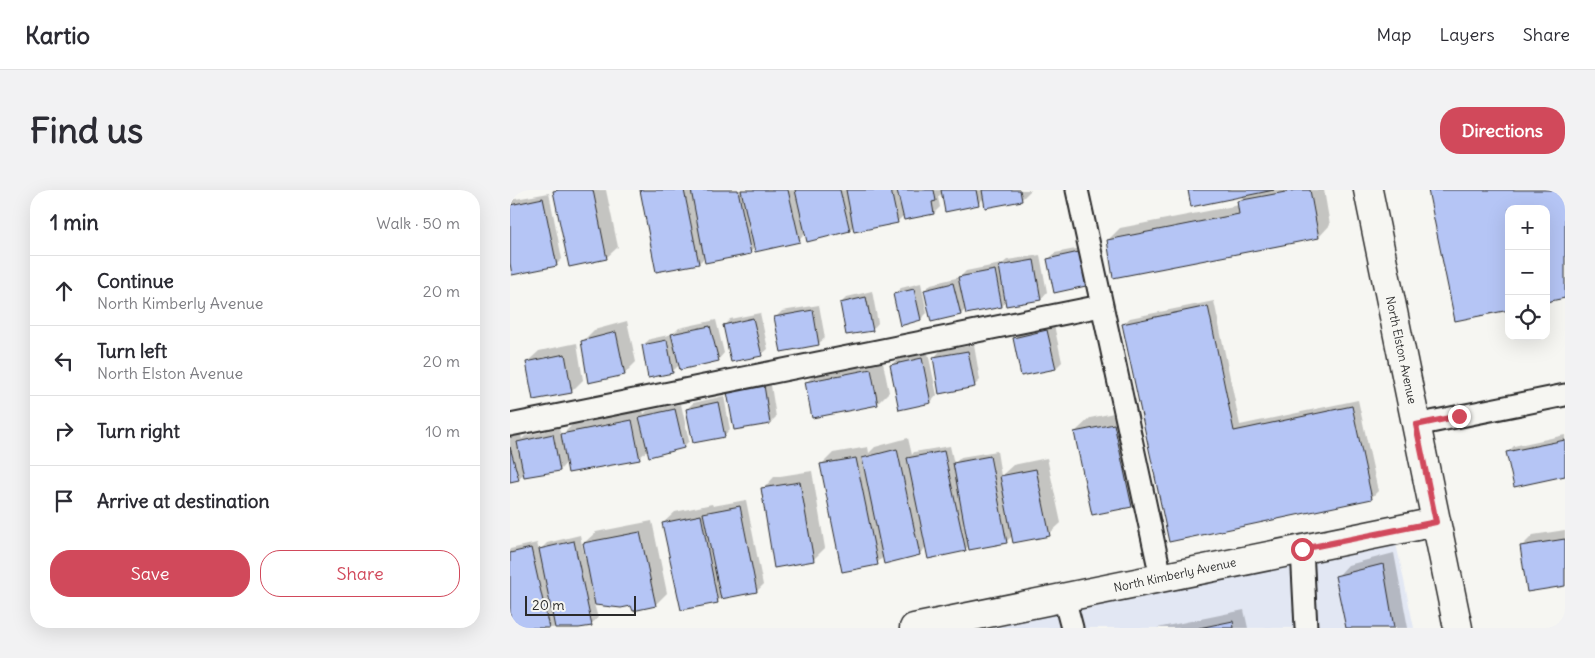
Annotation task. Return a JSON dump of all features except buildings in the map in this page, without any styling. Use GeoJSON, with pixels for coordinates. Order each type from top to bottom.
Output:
{"type":"FeatureCollection","features":[{"type":"Feature","properties":{"kind":"street","name":"North Elston Avenue"},"geometry":{"type":"LineString","coordinates":[[1368,190],[1458,628]]}},
{"type":"Feature","properties":{"kind":"street","name":"North Kimberly Avenue"},"geometry":{"type":"LineString","coordinates":[[914,628],[1436,522]]}},
{"type":"Feature","properties":{"kind":"lane"},"geometry":{"type":"LineString","coordinates":[[1077,190],[1161,577]]}},
{"type":"Feature","properties":{"kind":"lane"},"geometry":{"type":"LineString","coordinates":[[510,425],[1101,306]]}},
{"type":"Feature","properties":{"kind":"lane"},"geometry":{"type":"LineString","coordinates":[[1416,425],[1565,395]]}},
{"type":"Feature","properties":{"kind":"lane"},"geometry":{"type":"LineString","coordinates":[[1302,549],[1306,628]]}},
{"type":"Feature","properties":{"kind":"lane"},"geometry":{"type":"LineString","coordinates":[[1064,598],[1072,628]]}},
{"type":"Feature","properties":{"kind":"shaded area"},"geometry":{"type":"Polygon","coordinates":[[[1396,543],[1414,628],[979,628],[1396,543]]]}},
{"type":"Feature","properties":{"kind":"route"},"geometry":{"type":"LineString","coordinates":[[1302,549],[1436,522],[1416,425],[1459,416]]}}]}
